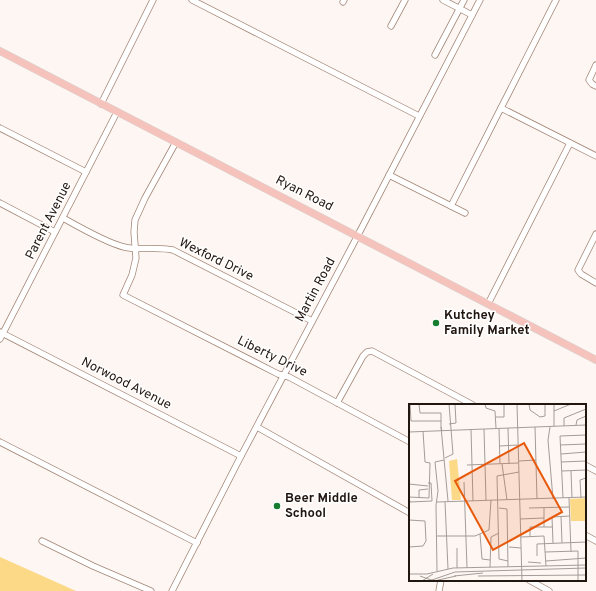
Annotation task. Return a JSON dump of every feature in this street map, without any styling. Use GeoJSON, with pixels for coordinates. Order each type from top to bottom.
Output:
{"type":"FeatureCollection","features":[{"type":"Feature","properties":{"kind":"main road","name":"Ryan Road"},"geometry":{"type":"LineString","coordinates":[[0,51],[596,360]]}},
{"type":"Feature","properties":{"kind":"street"},"geometry":{"type":"LineString","coordinates":[[101,104],[154,0]]}},
{"type":"Feature","properties":{"kind":"street"},"geometry":{"type":"LineString","coordinates":[[192,0],[419,116]]}},
{"type":"Feature","properties":{"kind":"street"},"geometry":{"type":"LineString","coordinates":[[391,26],[405,0]]}},
{"type":"Feature","properties":{"kind":"street"},"geometry":{"type":"LineString","coordinates":[[443,0],[472,15]]}},
{"type":"Feature","properties":{"kind":"street"},"geometry":{"type":"LineString","coordinates":[[435,55],[464,0]]}},
{"type":"Feature","properties":{"kind":"street","name":"Martin Road"},"geometry":{"type":"LineString","coordinates":[[172,591],[241,456],[358,236],[480,0]]}},
{"type":"Feature","properties":{"kind":"street"},"geometry":{"type":"LineString","coordinates":[[451,206],[556,0]]}},
{"type":"Feature","properties":{"kind":"street"},"geometry":{"type":"LineString","coordinates":[[596,65],[590,77],[590,82],[596,86]]}},
{"type":"Feature","properties":{"kind":"street"},"geometry":{"type":"LineString","coordinates":[[501,108],[596,156]]}},
{"type":"Feature","properties":{"kind":"street","name":"Parent Avenue"},"geometry":{"type":"LineString","coordinates":[[1,335],[117,112]]}},
{"type":"Feature","properties":{"kind":"street"},"geometry":{"type":"LineString","coordinates":[[0,128],[86,172]]}},
{"type":"Feature","properties":{"kind":"street"},"geometry":{"type":"LineString","coordinates":[[135,249],[135,220],[145,198],[176,142]]}},
{"type":"Feature","properties":{"kind":"street"},"geometry":{"type":"LineString","coordinates":[[488,304],[570,143]]}},
{"type":"Feature","properties":{"kind":"street"},"geometry":{"type":"LineString","coordinates":[[389,175],[465,213]]}},
{"type":"Feature","properties":{"kind":"street"},"geometry":{"type":"LineString","coordinates":[[0,203],[55,232]]}},
{"type":"Feature","properties":{"kind":"street","name":"Wexford Drive"},"geometry":{"type":"LineString","coordinates":[[63,218],[117,245],[135,249],[165,248],[173,250],[312,321]]}},
{"type":"Feature","properties":{"kind":"street"},"geometry":{"type":"LineString","coordinates":[[596,234],[578,270],[581,274],[596,283]]}},
{"type":"Feature","properties":{"kind":"street","name":"Liberty Drive"},"geometry":{"type":"LineString","coordinates":[[135,249],[135,267],[123,295],[278,374],[284,375],[409,441]]}},
{"type":"Feature","properties":{"kind":"street","name":"Norwood Avenue"},"geometry":{"type":"LineString","coordinates":[[1,335],[241,456]]}},
{"type":"Feature","properties":{"kind":"street"},"geometry":{"type":"LineString","coordinates":[[337,403],[364,356],[368,352],[372,351],[471,404]]}},
{"type":"Feature","properties":{"kind":"street"},"geometry":{"type":"LineString","coordinates":[[257,426],[409,512]]}},
{"type":"Feature","properties":{"kind":"street"},"geometry":{"type":"LineString","coordinates":[[0,442],[197,543]]}},
{"type":"Feature","properties":{"kind":"street"},"geometry":{"type":"LineString","coordinates":[[586,466],[596,471]]}},
{"type":"Feature","properties":{"kind":"street"},"geometry":{"type":"LineString","coordinates":[[586,536],[596,541]]}},
{"type":"Feature","properties":{"kind":"street"},"geometry":{"type":"LineString","coordinates":[[42,540],[93,566],[151,591]]}},
{"type":"Feature","properties":{"kind":"street"},"geometry":{"type":"LineString","coordinates":[[439,591],[440,581]]}},
{"type":"Feature","properties":{"kind":"street"},"geometry":{"type":"LineString","coordinates":[[531,581],[549,591]]}},
{"type":"Feature","properties":{"kind":"shaded area"},"geometry":{"type":"Polygon","coordinates":[[[0,557],[76,591],[0,591],[0,557]]]}},
{"type":"Feature","properties":{"kind":"place","name":"Kutchey Family Market"},"geometry":{"type":"Point","coordinates":[436,323]}},
{"type":"Feature","properties":{"kind":"place","name":"Beer Middle School"},"geometry":{"type":"Point","coordinates":[277,506]}}]}
